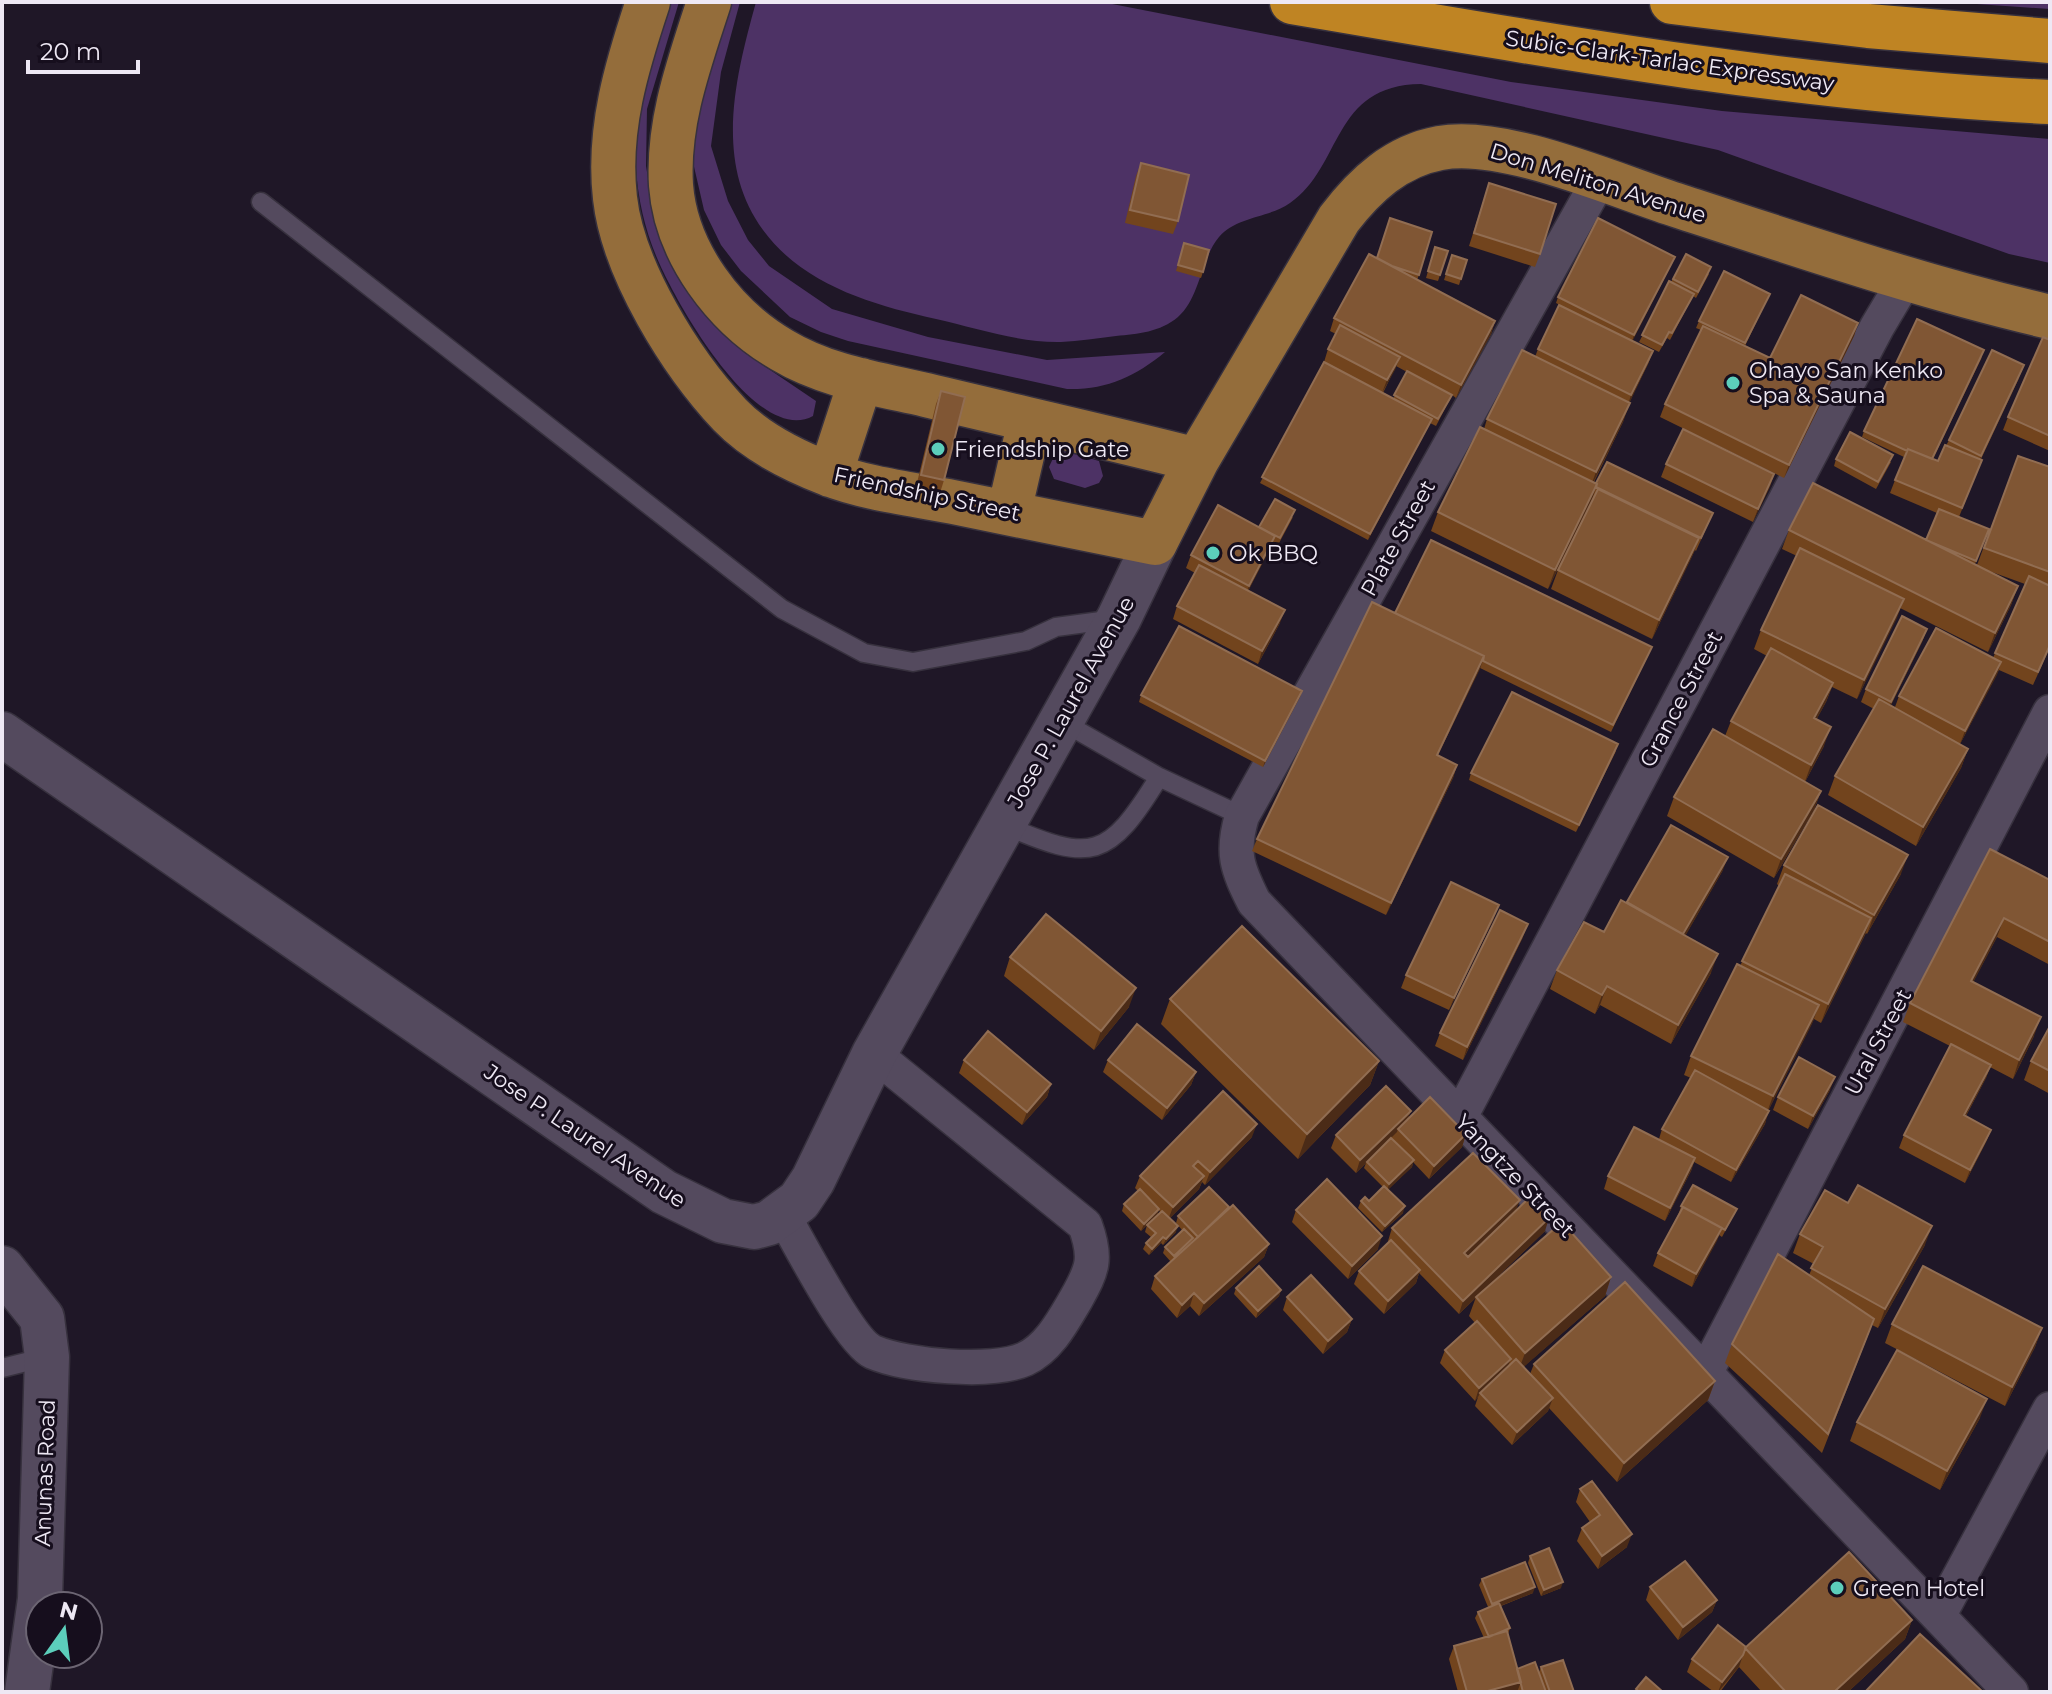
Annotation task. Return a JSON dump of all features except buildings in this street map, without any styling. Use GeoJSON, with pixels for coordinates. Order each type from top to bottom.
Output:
{"type":"FeatureCollection","features":[{"type":"Feature","properties":{"kind":"highway","name":"Subic-Clark-Tarlac Expressway"},"geometry":{"type":"LineString","coordinates":[[1292,2],[1719,71],[1856,87],[2050,102]]}},
{"type":"Feature","properties":{"kind":"highway"},"geometry":{"type":"LineString","coordinates":[[1672,2],[1868,26],[2050,41]]}},
{"type":"Feature","properties":{"kind":"main road","name":"Friendship Street"},"geometry":{"type":"LineString","coordinates":[[648,2],[628,60],[614,154],[615,200],[633,262],[654,310],[731,416],[772,447],[830,475],[1155,543]]}},
{"type":"Feature","properties":{"kind":"main road"},"geometry":{"type":"LineString","coordinates":[[709,2],[682,90],[671,144],[671,187],[680,229],[698,267],[726,304],[755,333],[784,352],[861,380],[1197,460]]}},
{"type":"Feature","properties":{"kind":"main road","name":"Don Meliton Avenue"},"geometry":{"type":"LineString","coordinates":[[1155,543],[1197,460],[1339,219],[1358,194],[1383,172],[1413,156],[1440,148],[1470,146],[1541,161],[1905,280],[2050,317]]}},
{"type":"Feature","properties":{"kind":"main road"},"geometry":{"type":"LineString","coordinates":[[830,475],[861,380]]}},
{"type":"Feature","properties":{"kind":"main road"},"geometry":{"type":"LineString","coordinates":[[1009,512],[1030,421]]}},
{"type":"Feature","properties":{"kind":"street","name":"Plate Street"},"geometry":{"type":"LineString","coordinates":[[1254,902],[1239,872],[1234,842],[1242,816],[1599,180]]}},
{"type":"Feature","properties":{"kind":"street","name":"Grance Street"},"geometry":{"type":"LineString","coordinates":[[1459,1119],[1877,327],[1905,280]]}},
{"type":"Feature","properties":{"kind":"street","name":"Jose P. Laurel Avenue"},"geometry":{"type":"LineString","coordinates":[[2,734],[664,1192],[723,1221],[754,1227],[783,1215],[799,1201],[813,1180],[874,1054],[1119,618],[1155,543]]}},
{"type":"Feature","properties":{"kind":"street","name":"Ural Street"},"geometry":{"type":"LineString","coordinates":[[1706,1372],[2050,712]]}},
{"type":"Feature","properties":{"kind":"street","name":"Yangtze Street"},"geometry":{"type":"LineString","coordinates":[[1254,902],[2011,1692]]}},
{"type":"Feature","properties":{"kind":"street"},"geometry":{"type":"LineString","coordinates":[[783,1215],[846,1322],[871,1352],[927,1363],[1004,1365],[1026,1359],[1046,1343],[1087,1279],[1095,1252],[1085,1225],[874,1054]]}},
{"type":"Feature","properties":{"kind":"street","name":"Anunas Road"},"geometry":{"type":"LineString","coordinates":[[2,1268],[42,1318],[47,1357],[42,1556],[27,1692]]}},
{"type":"Feature","properties":{"kind":"street"},"geometry":{"type":"LineString","coordinates":[[1939,1615],[2050,1409]]}},
{"type":"Feature","properties":{"kind":"lane"},"geometry":{"type":"LineString","coordinates":[[261,202],[782,609],[833,638],[864,653],[913,662],[1026,641],[1056,627],[1119,618]]}},
{"type":"Feature","properties":{"kind":"lane"},"geometry":{"type":"LineString","coordinates":[[1061,721],[1159,777],[1242,816]]}},
{"type":"Feature","properties":{"kind":"lane"},"geometry":{"type":"LineString","coordinates":[[1004,825],[1059,849],[1102,846],[1127,827],[1159,777]]}},
{"type":"Feature","properties":{"kind":"lane"},"geometry":{"type":"LineString","coordinates":[[2,1368],[47,1357]]}},
{"type":"Feature","properties":{"kind":"shaded area"},"geometry":{"type":"Polygon","coordinates":[[[668,2],[679,2],[647,109],[646,166],[652,202],[724,332],[745,353],[816,401],[813,416],[791,420],[767,410],[743,390],[699,334],[666,278],[653,247],[638,192],[636,126],[649,63],[668,2]]]}},
{"type":"Feature","properties":{"kind":"shaded area"},"geometry":{"type":"Polygon","coordinates":[[[725,2],[740,2],[721,72],[711,146],[728,201],[748,240],[769,266],[832,309],[928,337],[1047,360],[1165,352],[1119,380],[1095,387],[1067,389],[848,341],[790,317],[741,271],[721,245],[704,210],[689,145],[725,2]]]}},
{"type":"Feature","properties":{"kind":"shaded area"},"geometry":{"type":"Polygon","coordinates":[[[756,2],[1102,2],[1511,82],[1722,111],[2050,139],[2050,263],[2009,254],[1718,150],[1421,84],[1392,88],[1370,98],[1342,130],[1307,188],[1282,208],[1226,230],[1213,246],[1191,299],[1171,322],[1141,333],[1075,341],[1045,342],[1014,338],[888,307],[841,290],[798,265],[763,230],[748,204],[738,176],[733,118],[736,88],[756,2]]]}},
{"type":"Feature","properties":{"kind":"shaded area"},"geometry":{"type":"Polygon","coordinates":[[[1948,2],[2050,2],[2050,9],[1948,2]]]}},
{"type":"Feature","properties":{"kind":"shaded area"},"geometry":{"type":"Polygon","coordinates":[[[1064,451],[1099,461],[1103,476],[1099,483],[1085,488],[1054,479],[1049,467],[1055,454],[1064,451]]]}},
{"type":"Feature","properties":{"kind":"place","name":"Ohayo San Kenko Spa & Sauna"},"geometry":{"type":"Point","coordinates":[1733,383]}},
{"type":"Feature","properties":{"kind":"place","name":"Friendship Gate"},"geometry":{"type":"Point","coordinates":[938,449]}},
{"type":"Feature","properties":{"kind":"place","name":"Ok BBQ"},"geometry":{"type":"Point","coordinates":[1213,553]}},
{"type":"Feature","properties":{"kind":"place","name":"Green Hotel"},"geometry":{"type":"Point","coordinates":[1837,1588]}}]}
